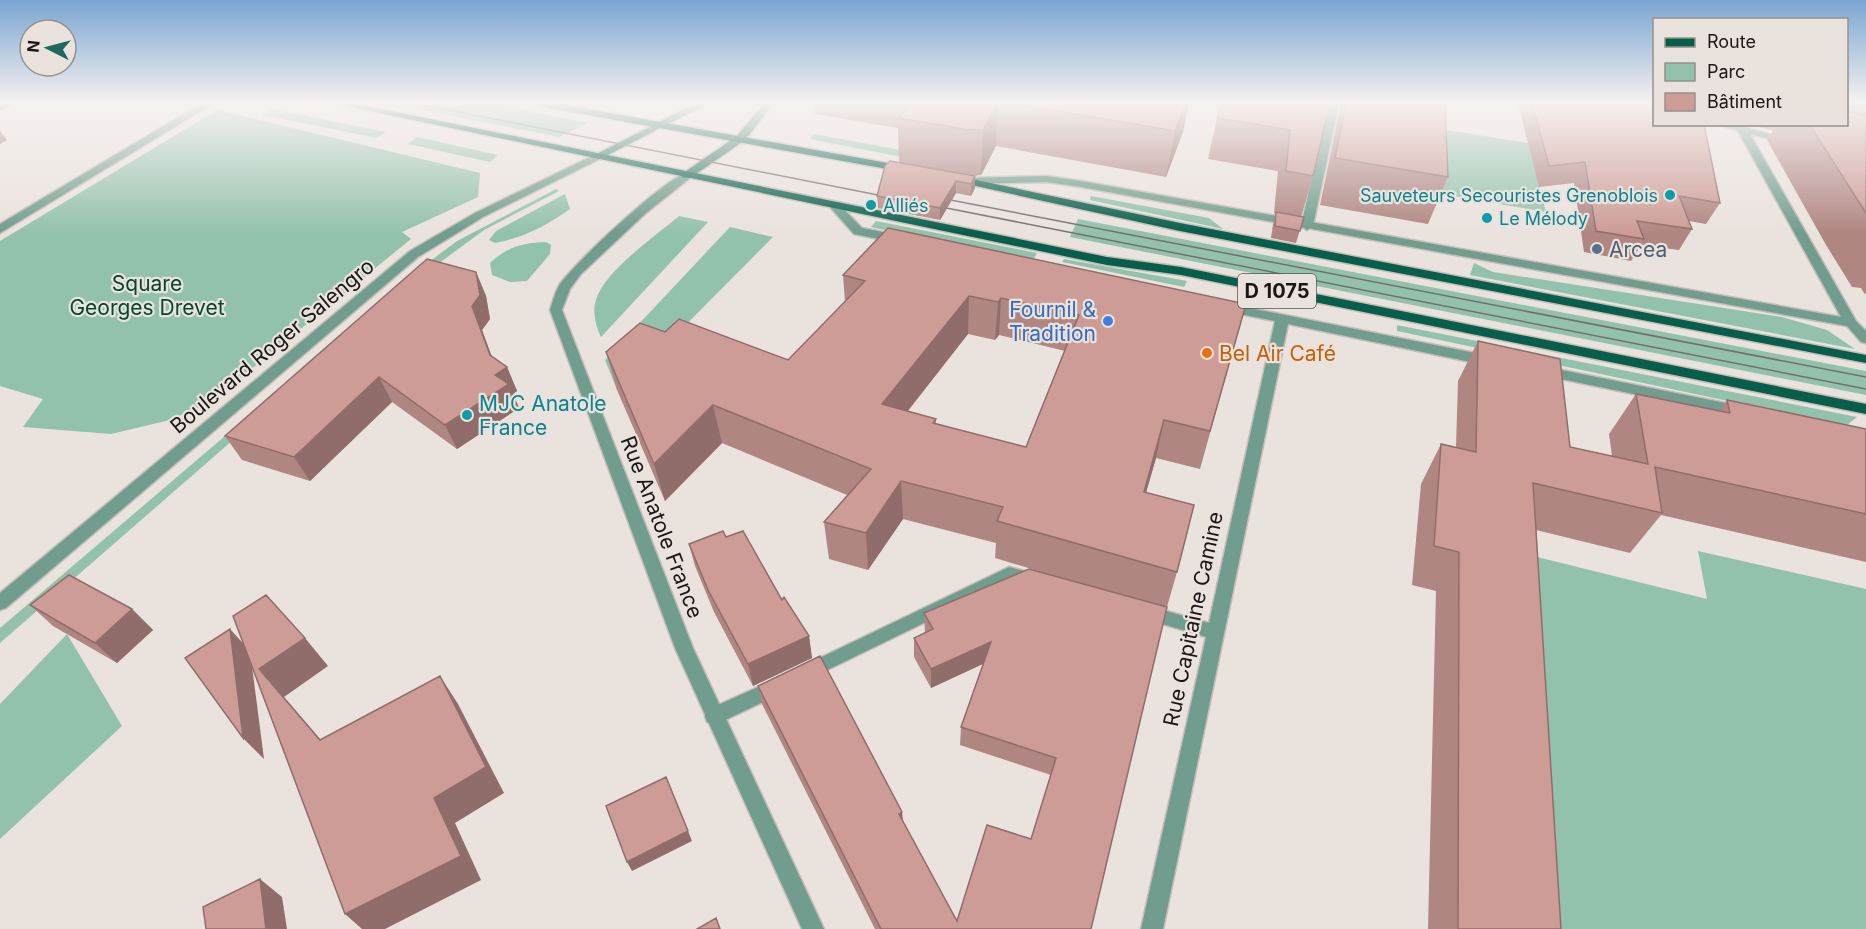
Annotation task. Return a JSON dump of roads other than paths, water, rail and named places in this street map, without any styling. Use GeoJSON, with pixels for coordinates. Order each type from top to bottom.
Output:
{"type":"FeatureCollection","features":[{"type":"Feature","properties":{"kind":"main road","name":"D 1075"},"geometry":{"type":"LineString","coordinates":[[545,146],[1107,261],[1181,271],[1866,410]]}},
{"type":"Feature","properties":{"kind":"main road"},"geometry":{"type":"LineString","coordinates":[[596,157],[618,146]]}},
{"type":"Feature","properties":{"kind":"main road"},"geometry":{"type":"LineString","coordinates":[[687,176],[729,146]]}},
{"type":"Feature","properties":{"kind":"main road"},"geometry":{"type":"LineString","coordinates":[[785,146],[915,171]]}},
{"type":"Feature","properties":{"kind":"main road","name":"D 1075"},"geometry":{"type":"LineString","coordinates":[[947,177],[1180,227],[1866,359]]}},
{"type":"Feature","properties":{"kind":"street"},"geometry":{"type":"LineString","coordinates":[[0,229],[137,146]]}},
{"type":"Feature","properties":{"kind":"street"},"geometry":{"type":"LineString","coordinates":[[1307,226],[1324,146]]}},
{"type":"Feature","properties":{"kind":"street"},"geometry":{"type":"LineString","coordinates":[[1751,146],[1851,323],[1866,339]]}},
{"type":"Feature","properties":{"kind":"street","name":"Boulevard Roger Salengro"},"geometry":{"type":"LineString","coordinates":[[0,603],[414,254],[479,215],[596,157]]}},
{"type":"Feature","properties":{"kind":"street","name":"Rue Anatole France"},"geometry":{"type":"LineString","coordinates":[[687,176],[642,211],[577,271],[564,288],[556,310],[684,648],[813,929]]}},
{"type":"Feature","properties":{"kind":"street"},"geometry":{"type":"LineString","coordinates":[[968,181],[1047,179],[1851,323]]}},
{"type":"Feature","properties":{"kind":"street"},"geometry":{"type":"LineString","coordinates":[[835,206],[858,231],[916,243]]}},
{"type":"Feature","properties":{"kind":"street"},"geometry":{"type":"LineString","coordinates":[[1214,305],[1508,364]]}},
{"type":"Feature","properties":{"kind":"street","name":"Rue Capitaine Camine"},"geometry":{"type":"LineString","coordinates":[[1152,929],[1282,319]]}},
{"type":"Feature","properties":{"kind":"street"},"geometry":{"type":"LineString","coordinates":[[1532,369],[1751,413]]}},
{"type":"Feature","properties":{"kind":"street"},"geometry":{"type":"LineString","coordinates":[[714,716],[1008,574],[1054,586]]}},
{"type":"Feature","properties":{"kind":"street"},"geometry":{"type":"LineString","coordinates":[[1123,606],[1215,632]]}},
{"type":"Feature","properties":{"kind":"tram line"},"geometry":{"type":"LineString","coordinates":[[632,146],[893,198]]}},
{"type":"Feature","properties":{"kind":"tram line"},"geometry":{"type":"LineString","coordinates":[[935,197],[1866,377]]}},
{"type":"Feature","properties":{"kind":"tram line"},"geometry":{"type":"LineString","coordinates":[[931,205],[1866,389]]}},
{"type":"Feature","properties":{"kind":"place","name":"Sauveteurs Secouristes Grenoblois"},"geometry":{"type":"Point","coordinates":[1670,195]}},
{"type":"Feature","properties":{"kind":"place","name":"Alliés"},"geometry":{"type":"Point","coordinates":[871,205]}},
{"type":"Feature","properties":{"kind":"place","name":"Le Mélody"},"geometry":{"type":"Point","coordinates":[1487,218]}},
{"type":"Feature","properties":{"kind":"place","name":"Arcea"},"geometry":{"type":"Point","coordinates":[1597,249]}},
{"type":"Feature","properties":{"kind":"place","name":"Fournil & Tradition"},"geometry":{"type":"Point","coordinates":[1108,321]}},
{"type":"Feature","properties":{"kind":"place","name":"Bel Air Café"},"geometry":{"type":"Point","coordinates":[1207,353]}},
{"type":"Feature","properties":{"kind":"place","name":"MJC Anatole France"},"geometry":{"type":"Point","coordinates":[467,415]}},
{"type":"Feature","properties":{"kind":"park label","name":"Square Georges Drevet"},"geometry":{"type":"Point","coordinates":[147,295]}}]}
